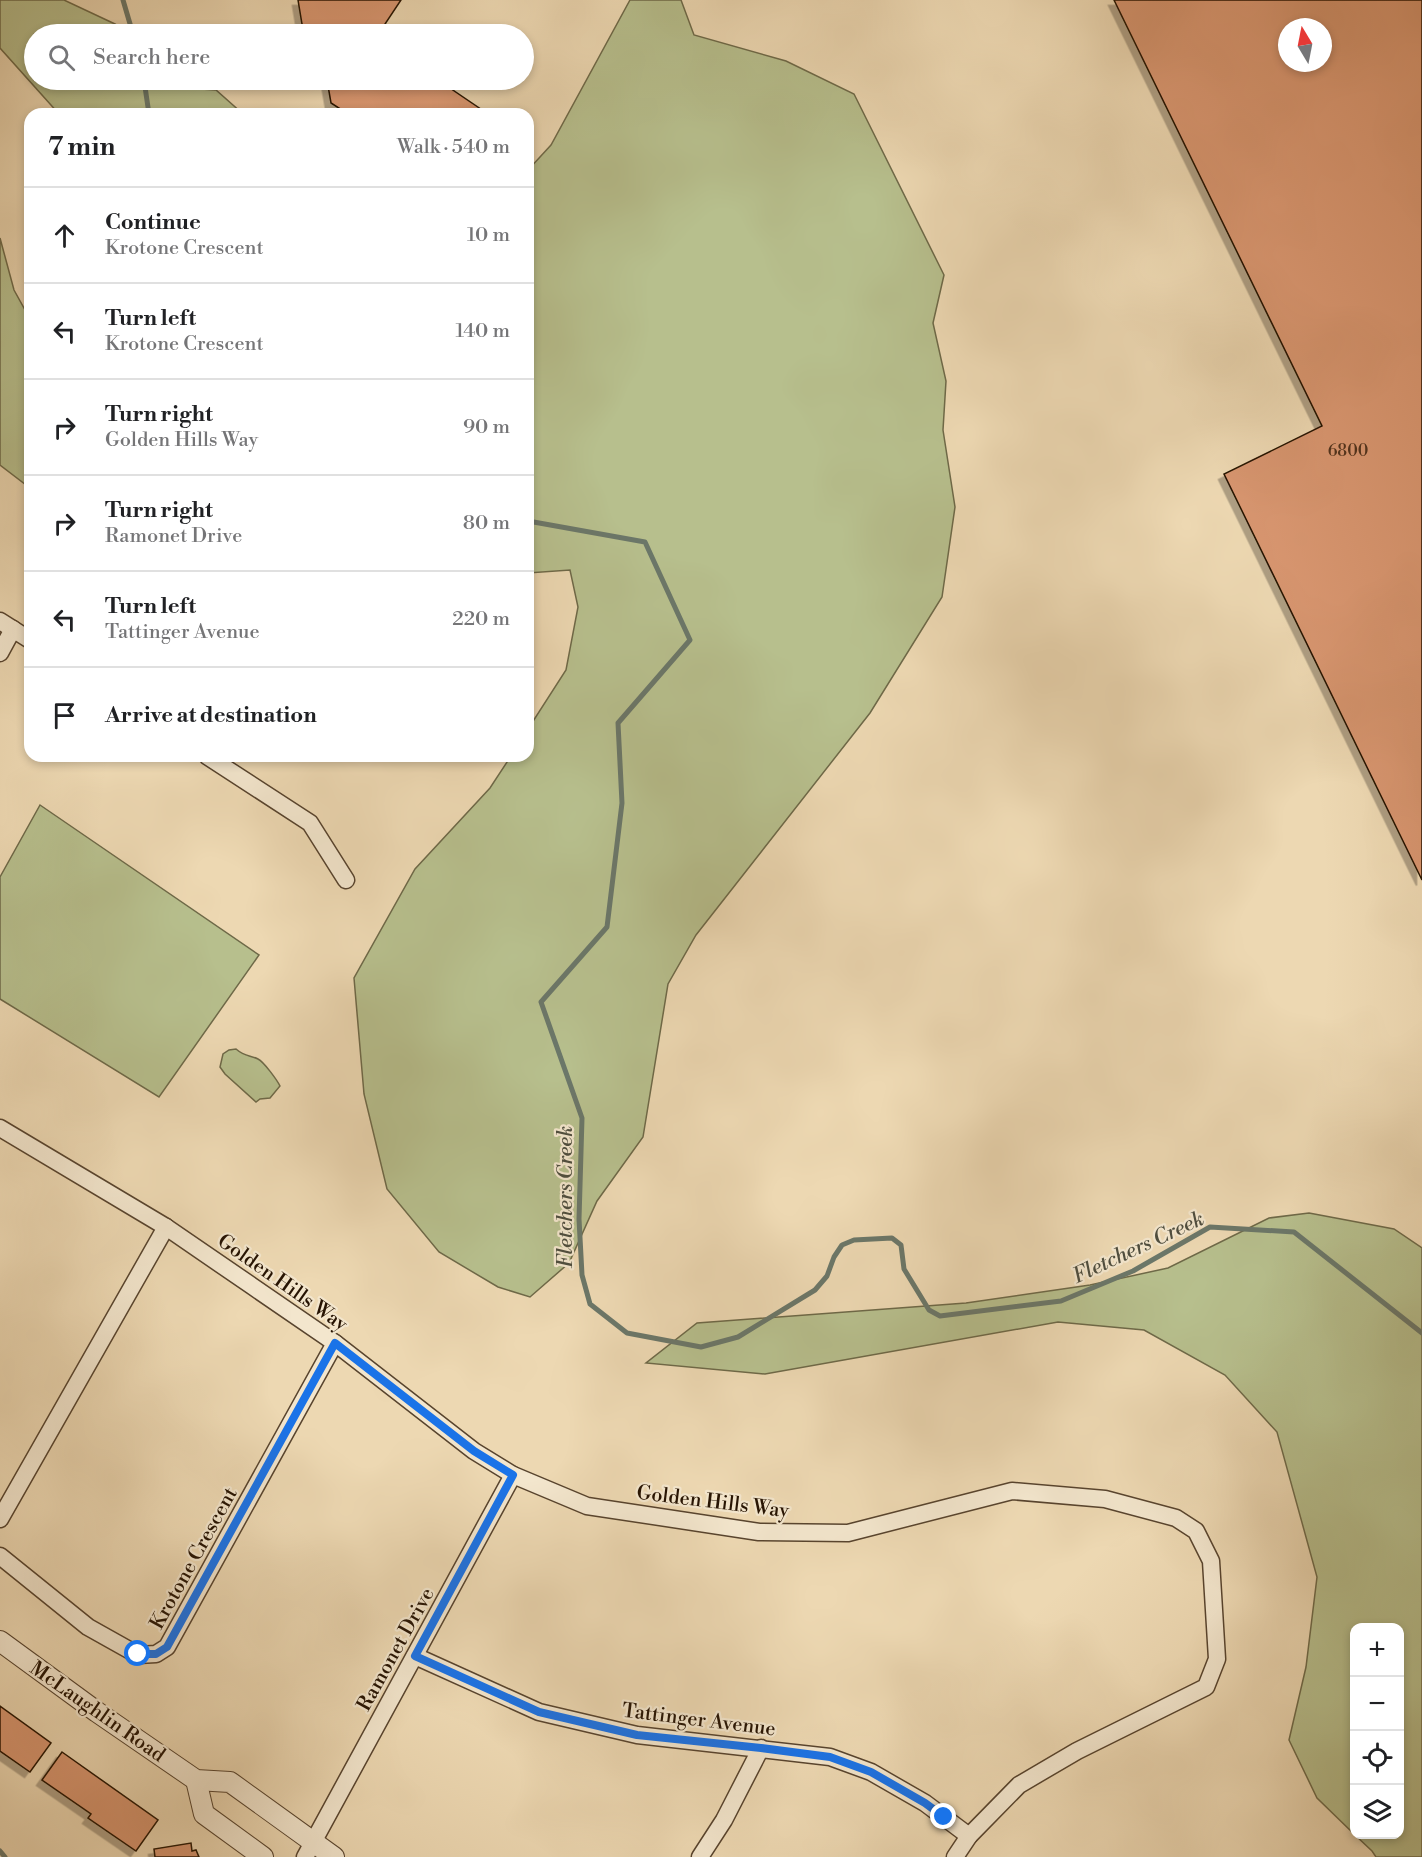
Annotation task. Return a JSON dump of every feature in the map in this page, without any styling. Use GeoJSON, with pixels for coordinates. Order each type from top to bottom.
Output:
{"type":"FeatureCollection","features":[{"type":"Feature","properties":{"kind":"street"},"geometry":{"type":"LineString","coordinates":[[0,653],[7,625],[24,636]]}},
{"type":"Feature","properties":{"kind":"street"},"geometry":{"type":"LineString","coordinates":[[216,762],[310,823],[346,880]]}},
{"type":"Feature","properties":{"kind":"street","name":"Golden Hills Way"},"geometry":{"type":"LineString","coordinates":[[0,1128],[166,1227],[335,1343],[474,1451],[513,1475],[587,1506],[759,1532],[848,1533],[1012,1491],[1105,1499],[1176,1518],[1196,1531],[1211,1561],[1217,1659],[1206,1687],[1077,1751],[1019,1785],[969,1836],[955,1857]]}},
{"type":"Feature","properties":{"kind":"street"},"geometry":{"type":"LineString","coordinates":[[0,1519],[166,1227]]}},
{"type":"Feature","properties":{"kind":"street","name":"Krotone Crescent"},"geometry":{"type":"LineString","coordinates":[[0,1556],[88,1627],[138,1654],[156,1654],[167,1647],[335,1343]]}},
{"type":"Feature","properties":{"kind":"street","name":"Ramonet Drive"},"geometry":{"type":"LineString","coordinates":[[309,1850],[513,1475]]}},
{"type":"Feature","properties":{"kind":"street","name":"McLaughlin Road"},"geometry":{"type":"LineString","coordinates":[[0,1641],[196,1780]]}},
{"type":"Feature","properties":{"kind":"street","name":"Tattinger Avenue"},"geometry":{"type":"LineString","coordinates":[[415,1656],[539,1712],[637,1735],[830,1757],[871,1772],[925,1803],[969,1836]]}},
{"type":"Feature","properties":{"kind":"street"},"geometry":{"type":"LineString","coordinates":[[700,1857],[724,1820],[761,1748]]}},
{"type":"Feature","properties":{"kind":"street"},"geometry":{"type":"LineString","coordinates":[[263,1857],[204,1814],[196,1780],[230,1782],[309,1850],[334,1857]]}},
{"type":"Feature","properties":{"kind":"green space"},"geometry":{"type":"Polygon","coordinates":[[[0,0],[64,0],[115,24],[24,24],[24,75],[0,48],[0,0]]]}},
{"type":"Feature","properties":{"kind":"green space"},"geometry":{"type":"Polygon","coordinates":[[[630,0],[681,0],[694,35],[786,61],[854,94],[944,275],[933,323],[946,381],[943,430],[955,507],[942,597],[870,713],[696,935],[668,984],[643,1137],[597,1201],[569,1263],[530,1297],[498,1287],[439,1252],[387,1189],[364,1094],[354,978],[415,869],[490,788],[507,762],[534,762],[534,720],[566,670],[578,607],[570,570],[534,573],[534,163],[551,145],[630,0]]]}},
{"type":"Feature","properties":{"kind":"green space"},"geometry":{"type":"Polygon","coordinates":[[[38,90],[216,90],[236,108],[54,108],[38,90]]]}},
{"type":"Feature","properties":{"kind":"green space"},"geometry":{"type":"Polygon","coordinates":[[[0,238],[14,290],[24,308],[24,483],[0,465],[0,238]]]}},
{"type":"Feature","properties":{"kind":"green space"},"geometry":{"type":"Polygon","coordinates":[[[40,805],[259,955],[159,1097],[0,999],[0,877],[40,805]]]}},
{"type":"Feature","properties":{"kind":"green space"},"geometry":{"type":"Polygon","coordinates":[[[236,1049],[261,1061],[267,1067],[280,1086],[270,1098],[256,1102],[220,1067],[223,1054],[236,1049]]]}},
{"type":"Feature","properties":{"kind":"green space"},"geometry":{"type":"Polygon","coordinates":[[[1309,1213],[1394,1229],[1422,1248],[1422,1857],[1376,1857],[1359,1839],[1404,1839],[1404,1623],[1350,1623],[1350,1830],[1317,1798],[1289,1740],[1306,1667],[1317,1577],[1277,1432],[1225,1375],[1144,1330],[1058,1322],[765,1374],[646,1363],[697,1323],[966,1303],[1090,1285],[1168,1268],[1269,1218],[1309,1213]]]}},
{"type":"Feature","properties":{"kind":"building"},"geometry":{"type":"Polygon","coordinates":[[[298,0],[401,0],[385,24],[302,24],[298,0]]]}},
{"type":"Feature","properties":{"kind":"building"},"geometry":{"type":"Polygon","coordinates":[[[1114,0],[1422,0],[1422,880],[1224,474],[1322,426],[1114,0]]]}},
{"type":"Feature","properties":{"kind":"building"},"geometry":{"type":"Polygon","coordinates":[[[329,90],[453,90],[479,108],[339,108],[331,103],[329,90]]]}},
{"type":"Feature","properties":{"kind":"building"},"geometry":{"type":"Polygon","coordinates":[[[0,1706],[51,1743],[30,1772],[0,1751],[0,1706]]]}},
{"type":"Feature","properties":{"kind":"building"},"geometry":{"type":"Polygon","coordinates":[[[62,1752],[158,1820],[136,1851],[88,1818],[91,1814],[42,1780],[62,1752]]]}},
{"type":"Feature","properties":{"kind":"building"},"geometry":{"type":"Polygon","coordinates":[[[191,1843],[192,1851],[196,1850],[199,1857],[155,1857],[154,1849],[191,1843]]]}},
{"type":"Feature","properties":{"kind":"waterway","name":"Fletchers Creek"},"geometry":{"type":"LineString","coordinates":[[123,0],[130,24]]}},
{"type":"Feature","properties":{"kind":"waterway","name":"Fletchers Creek"},"geometry":{"type":"LineString","coordinates":[[145,90],[148,108]]}},
{"type":"Feature","properties":{"kind":"waterway","name":"Fletchers Creek"},"geometry":{"type":"LineString","coordinates":[[534,522],[645,542],[690,640],[618,723],[622,803],[607,927],[541,1002],[582,1118],[579,1219],[582,1275],[590,1304],[627,1333],[701,1347],[738,1337],[815,1290],[827,1276],[834,1257],[842,1245],[854,1240],[892,1238],[901,1245],[904,1269],[929,1310],[940,1316],[1061,1301],[1133,1271],[1210,1227],[1294,1232],[1422,1333]]}},
{"type":"Feature","properties":{"kind":"waterway"},"geometry":{"type":"LineString","coordinates":[[0,1851],[5,1857]]}},
{"type":"Feature","properties":{"kind":"route"},"geometry":{"type":"LineString","coordinates":[[138,1654],[156,1654],[167,1647],[335,1343],[474,1451],[513,1475],[415,1656],[539,1712],[637,1735],[830,1757],[871,1772],[925,1803],[944,1817]]}}]}
